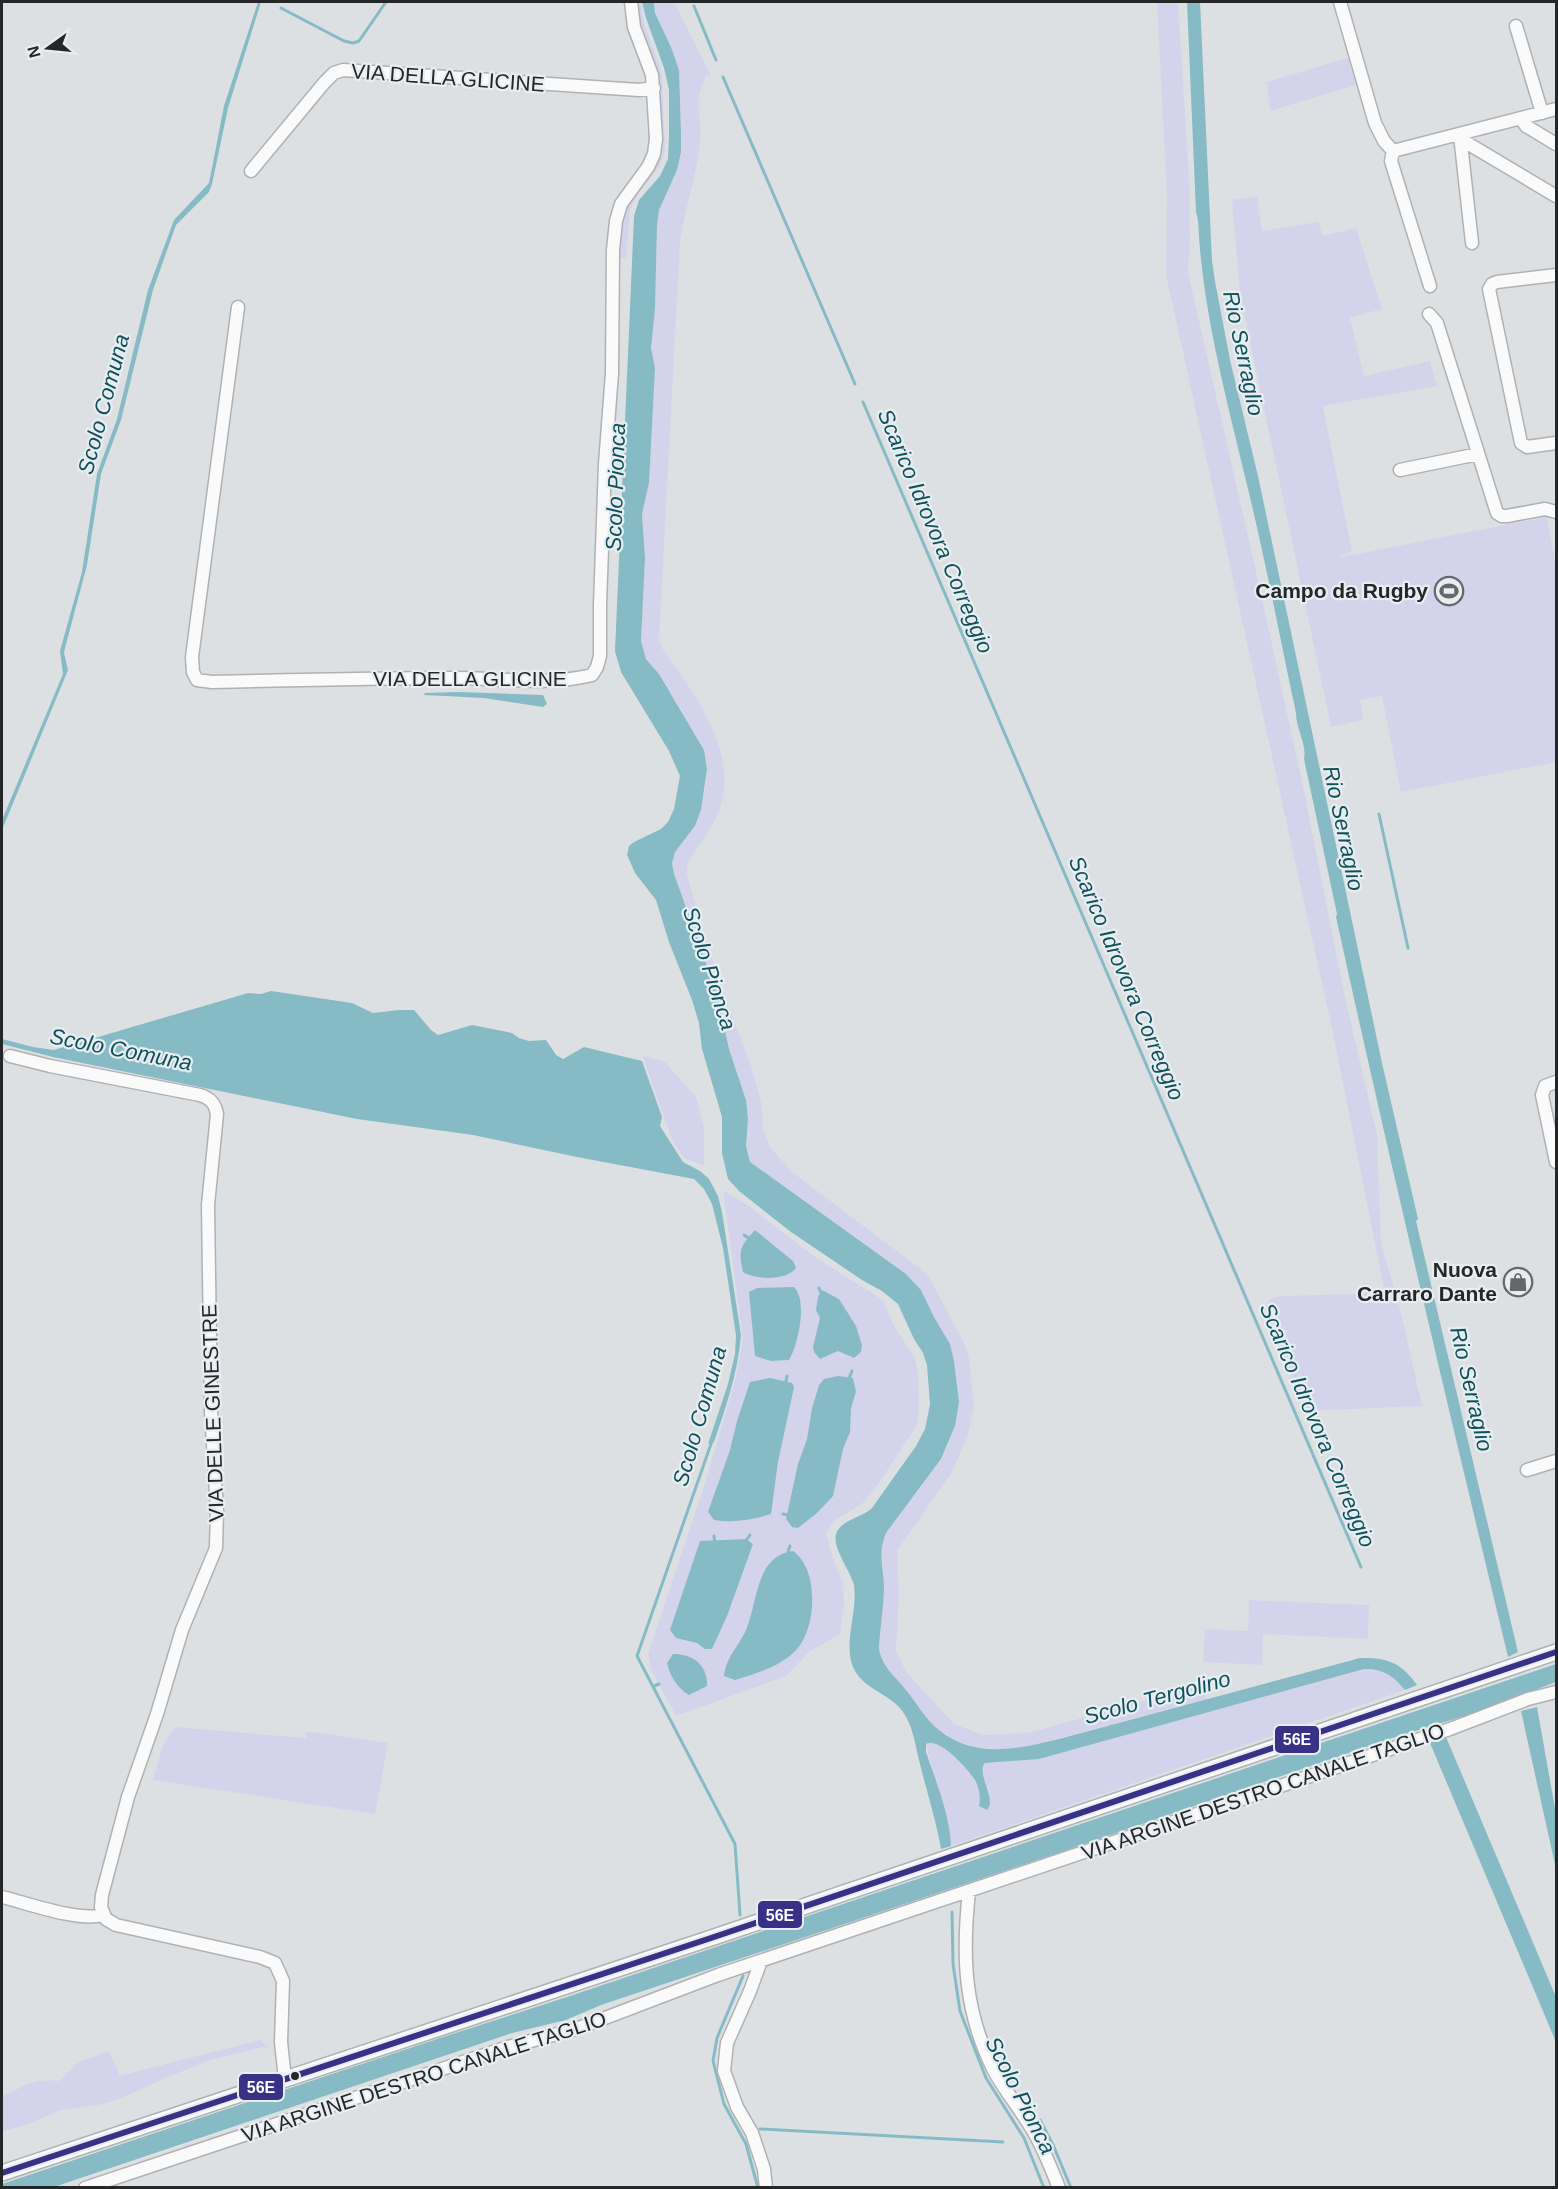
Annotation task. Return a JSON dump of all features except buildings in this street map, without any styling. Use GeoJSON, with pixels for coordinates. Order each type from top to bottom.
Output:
{"type":"FeatureCollection","features":[{"type":"Feature","properties":{"kind":"main road"},"geometry":{"type":"LineString","coordinates":[[2,2173],[711,1938],[1557,1652]]}},
{"type":"Feature","properties":{"kind":"street","name":"VIA DELLA GLICINE"},"geometry":{"type":"LineString","coordinates":[[238,307],[192,657],[193,672],[197,680],[212,682],[494,678],[543,681],[592,675],[600,656],[600,593],[605,464],[612,373],[613,250],[616,221],[621,204],[648,167],[654,154],[656,139],[654,88],[649,62],[634,27],[631,2]]}},
{"type":"Feature","properties":{"kind":"street"},"geometry":{"type":"LineString","coordinates":[[1340,2],[1375,123],[1384,141],[1393,151]]}},
{"type":"Feature","properties":{"kind":"street"},"geometry":{"type":"LineString","coordinates":[[1516,26],[1542,113]]}},
{"type":"Feature","properties":{"kind":"street","name":"VIA DELLA GLICINE"},"geometry":{"type":"LineString","coordinates":[[251,171],[334,73],[343,70],[639,90],[654,88]]}},
{"type":"Feature","properties":{"kind":"street"},"geometry":{"type":"LineString","coordinates":[[1393,151],[1557,109]]}},
{"type":"Feature","properties":{"kind":"street"},"geometry":{"type":"LineString","coordinates":[[1521,119],[1526,126],[1557,144]]}},
{"type":"Feature","properties":{"kind":"street"},"geometry":{"type":"LineString","coordinates":[[1460,135],[1467,143],[1557,196]]}},
{"type":"Feature","properties":{"kind":"street"},"geometry":{"type":"LineString","coordinates":[[1460,135],[1472,243]]}},
{"type":"Feature","properties":{"kind":"street"},"geometry":{"type":"LineString","coordinates":[[1393,151],[1391,161],[1430,286]]}},
{"type":"Feature","properties":{"kind":"street"},"geometry":{"type":"LineString","coordinates":[[1557,275],[1497,282],[1489,289],[1519,438],[1523,446],[1557,443]]}},
{"type":"Feature","properties":{"kind":"street"},"geometry":{"type":"LineString","coordinates":[[1429,314],[1437,323],[1497,513],[1507,516],[1545,509],[1557,512]]}},
{"type":"Feature","properties":{"kind":"street"},"geometry":{"type":"LineString","coordinates":[[1400,470],[1478,454]]}},
{"type":"Feature","properties":{"kind":"street","name":"VIA DELLE GINESTRE"},"geometry":{"type":"LineString","coordinates":[[10,1056],[200,1095],[212,1101],[217,1114],[208,1205],[211,1401],[217,1512],[216,1548],[182,1630],[157,1714],[128,1797],[102,1895],[103,1915]]}},
{"type":"Feature","properties":{"kind":"street"},"geometry":{"type":"LineString","coordinates":[[1551,1084],[1542,1095],[1557,1162]]}},
{"type":"Feature","properties":{"kind":"street"},"geometry":{"type":"LineString","coordinates":[[1527,1470],[1557,1461]]}},
{"type":"Feature","properties":{"kind":"street","name":"VIA ARGINE DESTRO CANALE TAGLIO"},"geometry":{"type":"LineString","coordinates":[[85,2187],[508,2047],[576,2030],[641,2006],[681,1988],[1450,1729],[1534,1697],[1557,1692]]}},
{"type":"Feature","properties":{"kind":"street"},"geometry":{"type":"LineString","coordinates":[[969,1891],[965,1921],[965,1977],[977,2025],[994,2071],[1033,2130],[1059,2187]]}},
{"type":"Feature","properties":{"kind":"street"},"geometry":{"type":"LineString","coordinates":[[2,1897],[79,1916],[103,1915],[106,1920],[116,1925],[260,1957],[275,1964],[283,1981],[280,2042],[285,2079]]}},
{"type":"Feature","properties":{"kind":"street"},"geometry":{"type":"LineString","coordinates":[[761,1961],[727,2043],[724,2071],[737,2107],[752,2133],[764,2169],[766,2187]]}},
{"type":"Feature","properties":{"kind":"shaded area"},"geometry":{"type":"Polygon","coordinates":[[[634,2],[641,2],[644,23],[662,73],[665,151],[660,166],[637,195],[630,211],[626,258],[615,257],[619,222],[659,141],[634,2]]]}},
{"type":"Feature","properties":{"kind":"shaded area"},"geometry":{"type":"Polygon","coordinates":[[[654,2],[674,2],[711,76],[707,75],[700,93],[700,144],[680,241],[659,640],[710,724],[723,765],[724,786],[720,808],[687,865],[687,873],[701,927],[752,1068],[762,1107],[763,1129],[770,1147],[792,1172],[921,1269],[930,1279],[964,1343],[969,1358],[974,1407],[967,1438],[952,1472],[897,1551],[899,1595],[896,1650],[906,1672],[954,1724],[983,1735],[1028,1733],[1172,1693],[1192,1683],[1205,1693],[1207,1699],[1030,1746],[1006,1749],[982,1748],[959,1742],[938,1729],[890,1671],[880,1654],[884,1593],[882,1553],[884,1540],[886,1533],[941,1460],[955,1426],[959,1402],[954,1361],[950,1344],[921,1290],[906,1274],[750,1162],[746,1146],[748,1119],[746,1100],[729,1049],[717,994],[674,874],[672,863],[675,852],[695,826],[705,789],[707,769],[704,750],[659,674],[646,659],[641,641],[645,558],[642,514],[649,483],[655,368],[651,348],[655,309],[657,226],[659,210],[677,170],[681,152],[679,70],[655,13],[654,2]]]}},
{"type":"Feature","properties":{"kind":"shaded area"},"geometry":{"type":"Polygon","coordinates":[[[1157,2],[1178,2],[1189,178],[1188,272],[1255,567],[1304,791],[1344,993],[1377,1135],[1381,1243],[1401,1312],[1422,1406],[1306,1411],[1262,1309],[1272,1298],[1283,1296],[1385,1293],[1332,1029],[1166,275],[1167,197],[1157,2]]]}},
{"type":"Feature","properties":{"kind":"shaded area"},"geometry":{"type":"Polygon","coordinates":[[[1348,58],[1356,85],[1270,111],[1267,82],[1348,58]]]}},
{"type":"Feature","properties":{"kind":"shaded area"},"geometry":{"type":"Polygon","coordinates":[[[1257,196],[1262,231],[1318,222],[1323,236],[1356,228],[1382,309],[1350,318],[1364,376],[1430,361],[1437,386],[1323,406],[1352,551],[1336,558],[1547,517],[1556,567],[1556,762],[1401,792],[1382,696],[1360,700],[1363,720],[1331,727],[1240,294],[1232,200],[1257,196]]]}},
{"type":"Feature","properties":{"kind":"shaded area"},"geometry":{"type":"Polygon","coordinates":[[[642,1055],[665,1062],[696,1097],[704,1128],[704,1165],[685,1159],[673,1142],[642,1055]]]}},
{"type":"Feature","properties":{"kind":"shaded area"},"geometry":{"type":"Polygon","coordinates":[[[723,1190],[749,1206],[815,1257],[883,1300],[894,1326],[914,1356],[918,1374],[919,1409],[917,1425],[883,1477],[863,1503],[834,1521],[826,1533],[843,1583],[844,1604],[840,1634],[809,1652],[786,1676],[676,1716],[651,1670],[648,1654],[706,1480],[735,1381],[743,1340],[723,1190]]]}},
{"type":"Feature","properties":{"kind":"shaded area"},"geometry":{"type":"Polygon","coordinates":[[[1249,1600],[1369,1605],[1368,1639],[1263,1634],[1262,1665],[1203,1662],[1205,1629],[1248,1631],[1249,1600]]]}},
{"type":"Feature","properties":{"kind":"shaded area"},"geometry":{"type":"Polygon","coordinates":[[[1364,1669],[1387,1674],[1405,1690],[951,1846],[926,1744],[938,1745],[959,1762],[975,1782],[980,1800],[990,1794],[982,1773],[985,1763],[1039,1759],[1364,1669]]]}},
{"type":"Feature","properties":{"kind":"shaded area"},"geometry":{"type":"Polygon","coordinates":[[[175,1727],[306,1738],[306,1731],[388,1743],[375,1814],[153,1780],[163,1745],[175,1727]]]}},
{"type":"Feature","properties":{"kind":"shaded area"},"geometry":{"type":"Polygon","coordinates":[[[260,2040],[270,2049],[263,2047],[210,2060],[122,2098],[98,2105],[59,2110],[32,2123],[2,2132],[3,2096],[36,2082],[59,2081],[79,2062],[109,2051],[119,2076],[260,2040]]]}},
{"type":"Feature","properties":{"kind":"water"},"geometry":{"type":"Polygon","coordinates":[[[258,2],[261,2],[228,108],[212,184],[209,192],[176,225],[153,290],[121,420],[101,474],[87,565],[64,653],[68,670],[2,830],[2,820],[63,674],[60,651],[82,572],[97,474],[117,419],[148,290],[174,220],[209,183],[224,106],[258,2]]]}},
{"type":"Feature","properties":{"kind":"water"},"geometry":{"type":"Polygon","coordinates":[[[642,2],[654,2],[655,13],[679,70],[681,152],[677,170],[659,210],[657,226],[655,309],[651,348],[655,368],[649,483],[642,514],[645,558],[641,641],[646,659],[659,674],[704,750],[707,769],[701,810],[695,826],[675,852],[672,863],[674,874],[717,994],[729,1049],[746,1100],[748,1119],[746,1146],[750,1162],[906,1274],[921,1290],[950,1344],[954,1361],[959,1402],[955,1426],[941,1459],[886,1533],[884,1540],[882,1553],[884,1593],[880,1654],[890,1671],[934,1726],[967,1745],[997,1749],[1028,1746],[1059,1739],[1360,1658],[1386,1660],[1393,1663],[1406,1671],[1417,1685],[1405,1690],[1387,1674],[1364,1669],[1039,1759],[985,1763],[983,1776],[990,1799],[987,1810],[979,1806],[976,1782],[961,1763],[939,1745],[926,1744],[926,1752],[942,1799],[950,1834],[951,1846],[941,1849],[909,1723],[898,1706],[863,1681],[853,1667],[850,1657],[850,1637],[854,1585],[836,1542],[841,1526],[872,1508],[916,1446],[925,1429],[930,1404],[927,1365],[898,1304],[882,1291],[791,1232],[739,1191],[728,1179],[722,1153],[722,1117],[702,1049],[699,1023],[692,1000],[669,942],[656,900],[635,873],[627,855],[629,846],[661,829],[668,822],[674,809],[680,776],[669,751],[621,672],[615,651],[634,216],[639,200],[660,176],[668,159],[669,136],[669,90],[642,2]]]}},
{"type":"Feature","properties":{"kind":"water"},"geometry":{"type":"Polygon","coordinates":[[[1187,2],[1200,2],[1212,261],[1230,360],[1258,476],[1382,1063],[1418,1219],[1416,1221],[1518,1652],[1508,1657],[1356,1010],[1267,573],[1210,322],[1196,212],[1187,2]]]}},
{"type":"Feature","properties":{"kind":"water"},"geometry":{"type":"Polygon","coordinates":[[[425,693],[543,695],[547,704],[543,707],[484,698],[424,695],[425,693]]]}},
{"type":"Feature","properties":{"kind":"water"},"geometry":{"type":"Polygon","coordinates":[[[271,991],[352,1003],[373,1013],[414,1010],[438,1035],[472,1025],[512,1033],[529,1041],[546,1040],[556,1055],[563,1059],[584,1047],[642,1061],[662,1117],[660,1126],[683,1162],[709,1179],[718,1196],[722,1212],[741,1335],[734,1376],[714,1442],[708,1444],[728,1384],[735,1354],[736,1335],[723,1248],[712,1204],[704,1189],[694,1179],[473,1135],[357,1119],[53,1057],[2,1044],[2,1039],[54,1050],[248,993],[261,994],[271,991]]]}},
{"type":"Feature","properties":{"kind":"water"},"geometry":{"type":"Polygon","coordinates":[[[755,1230],[793,1261],[796,1268],[785,1275],[771,1278],[755,1277],[743,1272],[742,1249],[755,1230]]]}},
{"type":"Feature","properties":{"kind":"water"},"geometry":{"type":"Polygon","coordinates":[[[794,1287],[798,1293],[801,1312],[796,1345],[789,1360],[771,1361],[755,1356],[749,1292],[757,1288],[794,1287]]]}},
{"type":"Feature","properties":{"kind":"water"},"geometry":{"type":"Polygon","coordinates":[[[822,1290],[839,1299],[856,1326],[862,1345],[861,1352],[854,1358],[838,1351],[820,1359],[814,1352],[813,1347],[820,1318],[816,1310],[818,1297],[822,1290]]]}},
{"type":"Feature","properties":{"kind":"water"},"geometry":{"type":"Polygon","coordinates":[[[838,1376],[853,1378],[856,1392],[851,1408],[850,1432],[843,1449],[833,1496],[798,1528],[792,1527],[786,1519],[819,1385],[824,1379],[838,1376]]]}},
{"type":"Feature","properties":{"kind":"water"},"geometry":{"type":"Polygon","coordinates":[[[770,1378],[792,1383],[794,1387],[778,1462],[771,1514],[743,1520],[714,1520],[708,1512],[730,1450],[750,1382],[770,1378]]]}},
{"type":"Feature","properties":{"kind":"water"},"geometry":{"type":"Polygon","coordinates":[[[746,1539],[753,1544],[727,1616],[712,1649],[705,1649],[697,1643],[676,1638],[670,1630],[700,1541],[746,1539]]]}},
{"type":"Feature","properties":{"kind":"water"},"geometry":{"type":"Polygon","coordinates":[[[793,1551],[801,1559],[811,1584],[811,1613],[804,1639],[791,1655],[768,1669],[735,1680],[724,1676],[730,1657],[746,1630],[765,1571],[771,1562],[793,1551]]]}},
{"type":"Feature","properties":{"kind":"water"},"geometry":{"type":"Polygon","coordinates":[[[673,1654],[687,1656],[698,1662],[705,1672],[707,1686],[689,1695],[681,1689],[672,1677],[667,1663],[673,1654]]]}},
{"type":"Feature","properties":{"kind":"water"},"geometry":{"type":"Polygon","coordinates":[[[1556,1664],[1556,1682],[1474,1713],[1386,1740],[1061,1852],[601,2005],[566,2020],[512,2033],[54,2187],[2,2187],[2,2184],[567,1997],[1556,1664]]]}},
{"type":"Feature","properties":{"kind":"water"},"geometry":{"type":"Polygon","coordinates":[[[1537,1707],[1556,1814],[1556,1869],[1521,1711],[1537,1707]]]}},
{"type":"Feature","properties":{"kind":"water"},"geometry":{"type":"Polygon","coordinates":[[[1446,1737],[1556,1997],[1556,2042],[1430,1743],[1446,1737]]]}},
{"type":"Feature","properties":{"kind":"waterway"},"geometry":{"type":"LineString","coordinates":[[281,8],[344,41],[353,43],[359,41],[386,2]]}},
{"type":"Feature","properties":{"kind":"waterway","name":"Scarico Idrovora Correggio"},"geometry":{"type":"LineString","coordinates":[[694,6],[716,60]]}},
{"type":"Feature","properties":{"kind":"waterway","name":"Scarico Idrovora Correggio"},"geometry":{"type":"LineString","coordinates":[[723,77],[855,384]]}},
{"type":"Feature","properties":{"kind":"waterway","name":"Scarico Idrovora Correggio"},"geometry":{"type":"LineString","coordinates":[[863,402],[1361,1567]]}},
{"type":"Feature","properties":{"kind":"waterway"},"geometry":{"type":"LineString","coordinates":[[1379,814],[1408,948]]}},
{"type":"Feature","properties":{"kind":"waterway"},"geometry":{"type":"LineString","coordinates":[[744,1235],[750,1239]]}},
{"type":"Feature","properties":{"kind":"waterway"},"geometry":{"type":"LineString","coordinates":[[819,1288],[822,1296]]}},
{"type":"Feature","properties":{"kind":"waterway"},"geometry":{"type":"LineString","coordinates":[[848,1381],[852,1371]]}},
{"type":"Feature","properties":{"kind":"waterway"},"geometry":{"type":"LineString","coordinates":[[785,1385],[787,1376]]}},
{"type":"Feature","properties":{"kind":"waterway","name":"Scolo Comuna"},"geometry":{"type":"LineString","coordinates":[[712,1441],[637,1656],[735,1844],[740,1915]]}},
{"type":"Feature","properties":{"kind":"waterway"},"geometry":{"type":"LineString","coordinates":[[783,1514],[791,1516]]}},
{"type":"Feature","properties":{"kind":"waterway"},"geometry":{"type":"LineString","coordinates":[[745,1542],[750,1535]]}},
{"type":"Feature","properties":{"kind":"waterway"},"geometry":{"type":"LineString","coordinates":[[714,1536],[715,1545]]}},
{"type":"Feature","properties":{"kind":"waterway"},"geometry":{"type":"LineString","coordinates":[[787,1555],[790,1546]]}},
{"type":"Feature","properties":{"kind":"waterway","name":"Scolo Comuna"},"geometry":{"type":"LineString","coordinates":[[654,1686],[659,1684]]}},
{"type":"Feature","properties":{"kind":"waterway","name":"Scolo Pionca"},"geometry":{"type":"LineString","coordinates":[[952,1912],[953,1964],[960,2011],[986,2078],[1024,2138],[1044,2188]]}},
{"type":"Feature","properties":{"kind":"waterway","name":"Scolo Comuna"},"geometry":{"type":"LineString","coordinates":[[743,1976],[717,2038],[713,2061],[724,2104],[746,2144],[758,2188]]}},
{"type":"Feature","properties":{"kind":"waterway"},"geometry":{"type":"LineString","coordinates":[[1040,2120],[1071,2188]]}},
{"type":"Feature","properties":{"kind":"waterway"},"geometry":{"type":"LineString","coordinates":[[760,2129],[1003,2142]]}},
{"type":"Feature","properties":{"kind":"transit line","name":"56E"},"geometry":{"type":"LineString","coordinates":[[2,2173],[711,1938],[1556,1652]]}},
{"type":"Feature","properties":{"kind":"place","name":"Campo da Rugby"},"geometry":{"type":"Point","coordinates":[1449,591]}},
{"type":"Feature","properties":{"kind":"place","name":"Nuova Carraro Dante"},"geometry":{"type":"Point","coordinates":[1518,1282]}},
{"type":"Feature","properties":{"kind":"water label","name":"Rio Serraglio"},"geometry":{"type":"Point","coordinates":[1244,353]}},
{"type":"Feature","properties":{"kind":"water label","name":"Rio Serraglio"},"geometry":{"type":"Point","coordinates":[1344,828]}},
{"type":"Feature","properties":{"kind":"water label","name":"Rio Serraglio"},"geometry":{"type":"Point","coordinates":[1472,1389]}},
{"type":"Feature","properties":{"kind":"water label","name":"Scolo Tergolino"},"geometry":{"type":"Point","coordinates":[1157,1697]}}]}
